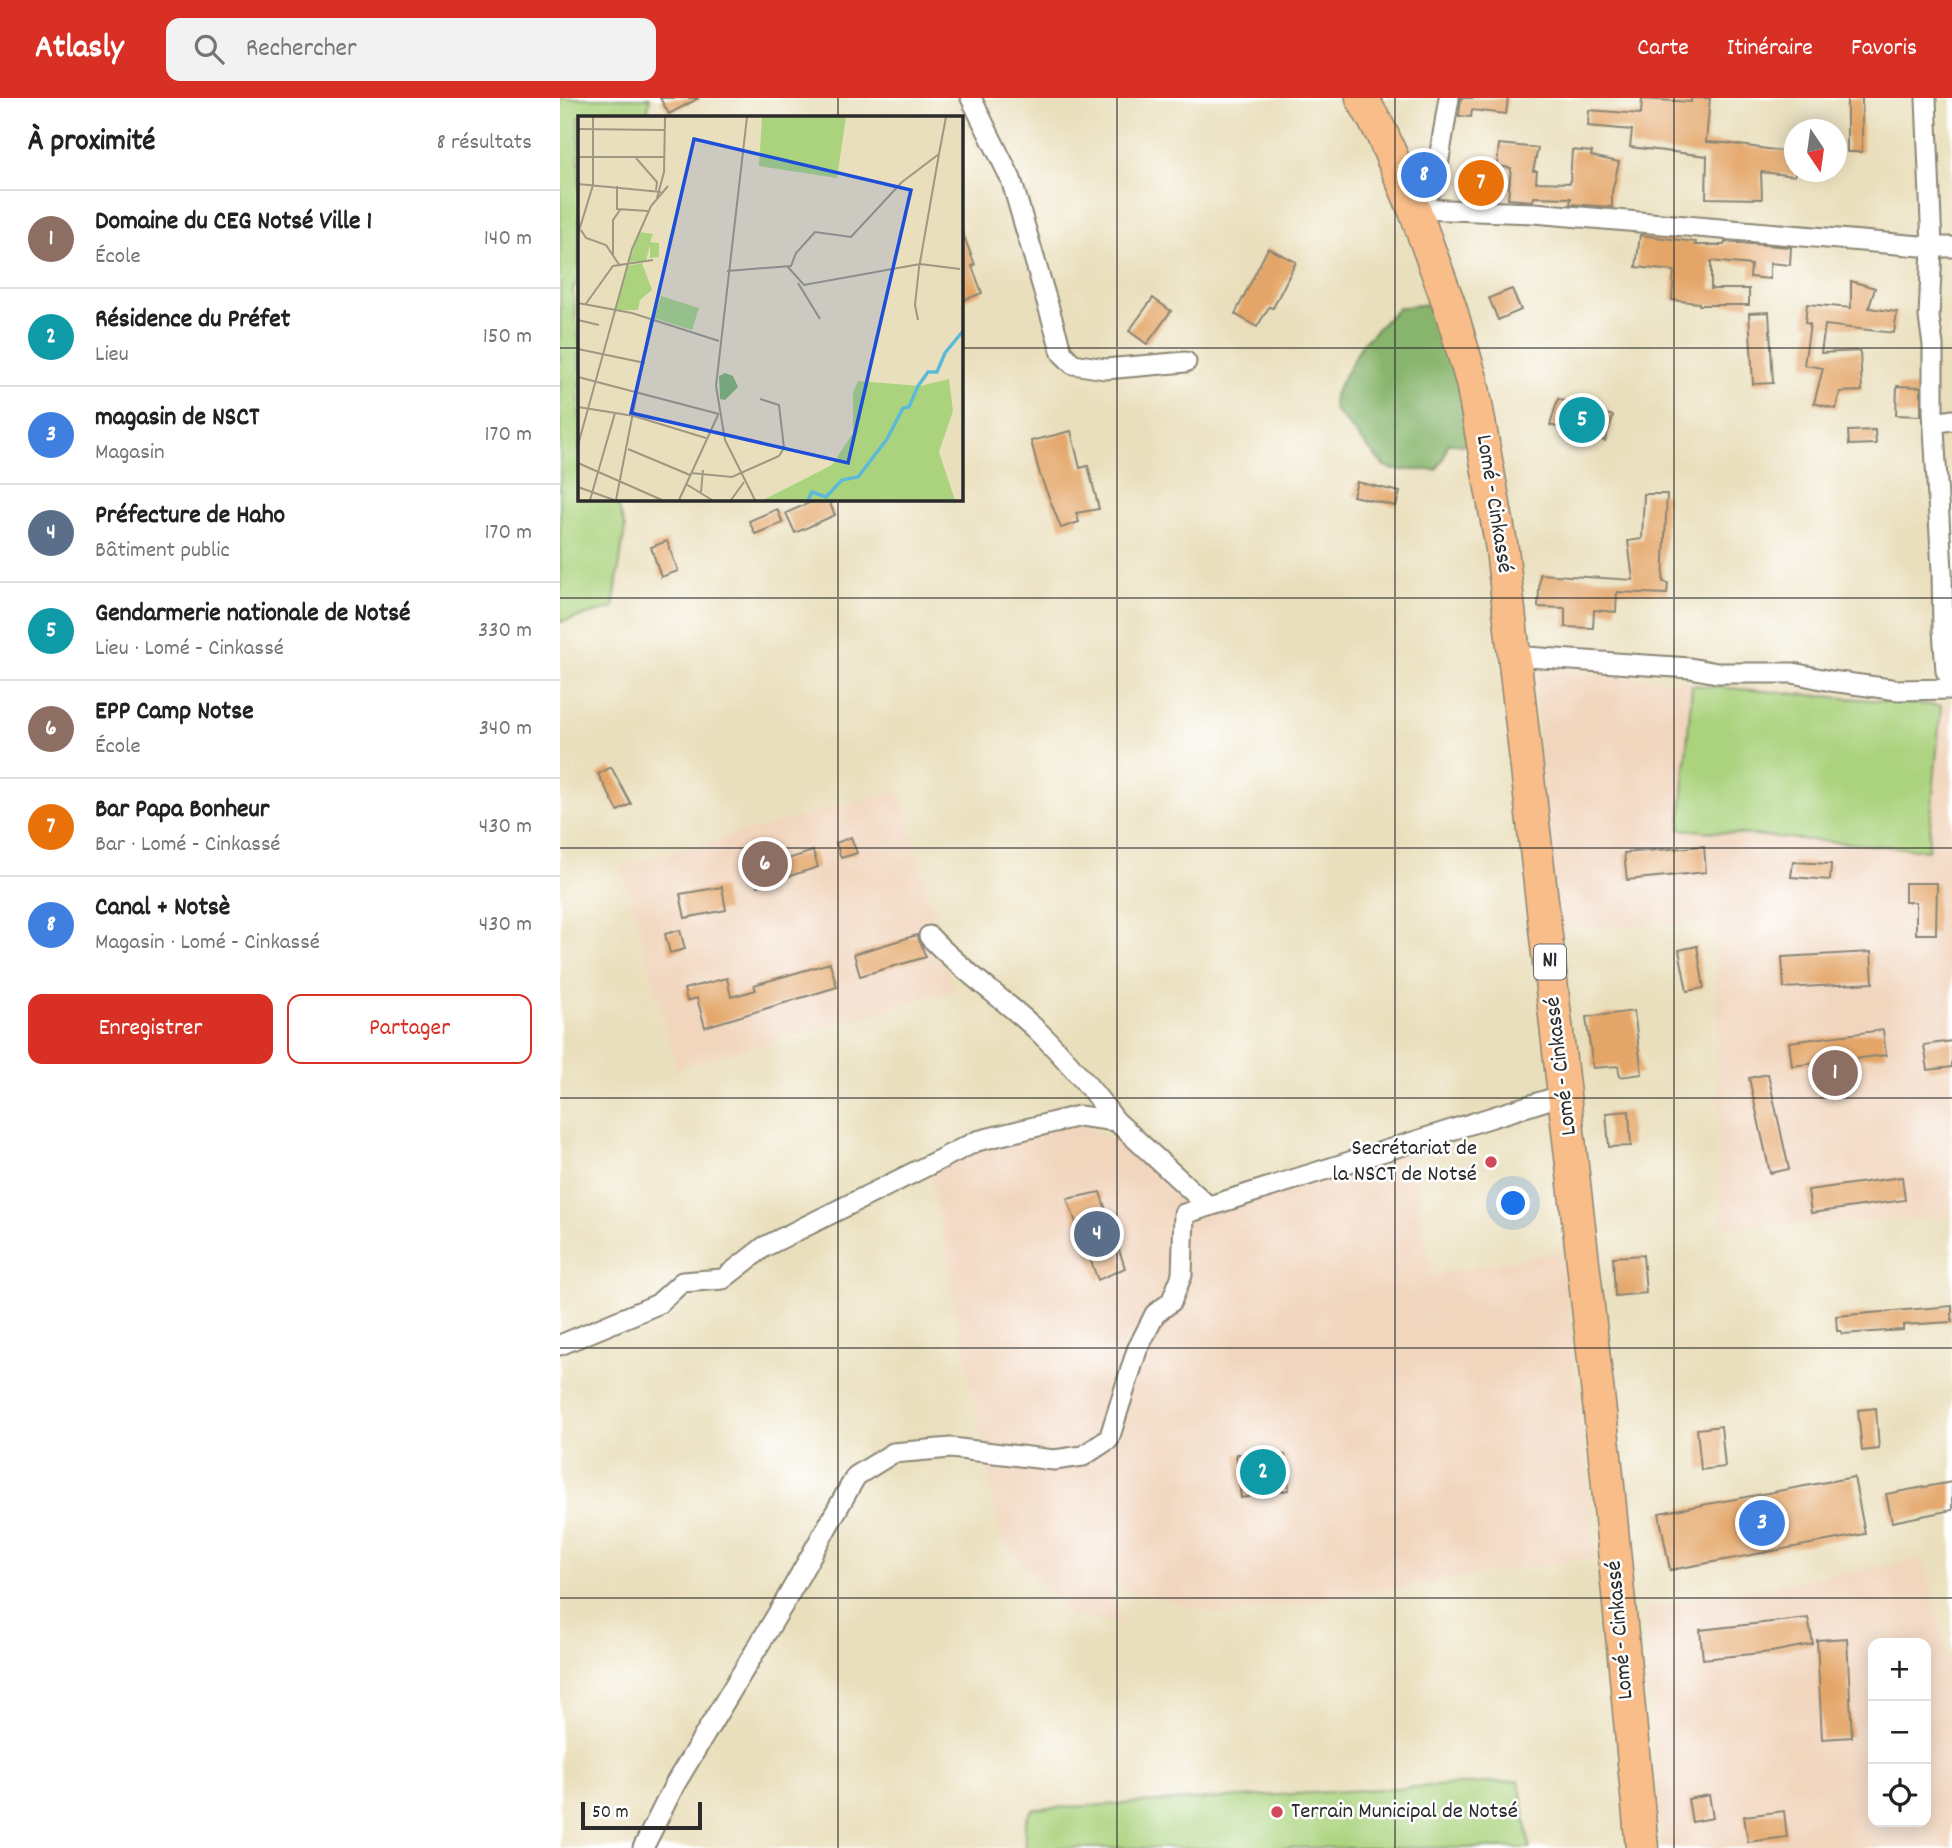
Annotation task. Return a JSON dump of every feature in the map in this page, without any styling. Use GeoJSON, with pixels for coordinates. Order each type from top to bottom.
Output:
{"type":"FeatureCollection","features":[{"type":"Feature","properties":{"kind":"highway","name":"Lomé - Cinkassé"},"geometry":{"type":"LineString","coordinates":[[1362,98],[1417,210],[1450,307],[1472,382],[1502,549],[1566,1094],[1606,1465],[1642,1848]]}},
{"type":"Feature","properties":{"kind":"street"},"geometry":{"type":"LineString","coordinates":[[971,98],[1011,179],[1062,353],[1073,364],[1105,369],[1186,362]]}},
{"type":"Feature","properties":{"kind":"street"},"geometry":{"type":"LineString","coordinates":[[1417,210],[1434,183],[1449,98]]}},
{"type":"Feature","properties":{"kind":"street"},"geometry":{"type":"LineString","coordinates":[[1926,98],[1942,247],[1929,317],[1943,421],[1942,629],[1946,671],[1952,680]]}},
{"type":"Feature","properties":{"kind":"street"},"geometry":{"type":"LineString","coordinates":[[1417,210],[1534,213],[1942,247]]}},
{"type":"Feature","properties":{"kind":"street"},"geometry":{"type":"LineString","coordinates":[[1513,656],[1690,668],[1717,673],[1793,673],[1898,690],[1952,689]]}},
{"type":"Feature","properties":{"kind":"street"},"geometry":{"type":"LineString","coordinates":[[929,936],[949,958],[1038,1031],[1081,1076],[1116,1121],[1208,1206]]}},
{"type":"Feature","properties":{"kind":"street"},"geometry":{"type":"LineString","coordinates":[[643,1848],[675,1784],[783,1605],[856,1476],[893,1453],[951,1448],[1054,1461],[1083,1456],[1109,1439],[1137,1350],[1155,1314],[1171,1301],[1181,1275],[1184,1214],[1566,1094]]}},
{"type":"Feature","properties":{"kind":"street"},"geometry":{"type":"LineString","coordinates":[[560,1345],[658,1304],[682,1282],[723,1279],[765,1247],[977,1141],[1079,1116],[1116,1121]]}},
{"type":"Feature","properties":{"kind":"shaded area"},"geometry":{"type":"Polygon","coordinates":[[[1532,669],[1952,705],[1952,1217],[1720,1227],[1715,922],[1556,928],[1532,669]]]}},
{"type":"Feature","properties":{"kind":"shaded area"},"geometry":{"type":"Polygon","coordinates":[[[899,790],[954,991],[677,1068],[622,866],[899,790]]]}},
{"type":"Feature","properties":{"kind":"shaded area"},"geometry":{"type":"Polygon","coordinates":[[[1081,1123],[1142,1156],[1189,1202],[1231,1207],[1408,1150],[1433,1275],[1562,1251],[1595,1557],[1222,1615],[1109,1585],[1123,1623],[1070,1617],[1001,1538],[930,1172],[982,1146],[1081,1123]]]}},
{"type":"Feature","properties":{"kind":"shaded area"},"geometry":{"type":"Polygon","coordinates":[[[1923,1559],[1952,1676],[1952,1848],[1662,1848],[1644,1608],[1923,1559]]]}},
{"type":"Feature","properties":{"kind":"green space"},"geometry":{"type":"Polygon","coordinates":[[[560,98],[650,98],[647,116],[578,116],[578,279],[573,289],[578,334],[578,500],[616,500],[625,528],[613,608],[560,622],[560,98]]]}},
{"type":"Feature","properties":{"kind":"green space"},"geometry":{"type":"Polygon","coordinates":[[[1426,304],[1452,356],[1472,440],[1463,445],[1448,443],[1443,460],[1436,470],[1394,470],[1384,466],[1333,408],[1334,395],[1362,344],[1398,308],[1426,304]]]}},
{"type":"Feature","properties":{"kind":"green space"},"geometry":{"type":"Polygon","coordinates":[[[1692,685],[1941,706],[1928,850],[1680,829],[1692,685]]]}},
{"type":"Feature","properties":{"kind":"green space","name":"Terrain Municipal de Notsé"},"geometry":{"type":"Polygon","coordinates":[[[1519,1781],[1530,1848],[1026,1848],[1025,1822],[1034,1809],[1519,1781]]]}},
{"type":"Feature","properties":{"kind":"building"},"geometry":{"type":"Polygon","coordinates":[[[660,98],[699,98],[669,114],[660,98]]]}},
{"type":"Feature","properties":{"kind":"building"},"geometry":{"type":"Polygon","coordinates":[[[1461,98],[1508,98],[1506,114],[1472,110],[1471,117],[1459,116],[1461,98]]]}},
{"type":"Feature","properties":{"kind":"building"},"geometry":{"type":"Polygon","coordinates":[[[1691,98],[1710,98],[1706,142],[1784,151],[1784,175],[1761,172],[1762,199],[1706,198],[1707,156],[1630,147],[1632,130],[1588,126],[1589,110],[1641,114],[1642,99],[1691,102],[1691,98]]]}},
{"type":"Feature","properties":{"kind":"building"},"geometry":{"type":"Polygon","coordinates":[[[1847,98],[1862,98],[1862,152],[1847,152],[1847,98]]]}},
{"type":"Feature","properties":{"kind":"building"},"geometry":{"type":"Polygon","coordinates":[[[1499,144],[1538,148],[1533,171],[1537,171],[1536,182],[1570,183],[1572,150],[1592,152],[1591,156],[1619,162],[1612,192],[1612,207],[1570,204],[1571,198],[1534,197],[1533,201],[1508,199],[1511,168],[1497,166],[1499,144]]]}},
{"type":"Feature","properties":{"kind":"building"},"geometry":{"type":"Polygon","coordinates":[[[962,232],[975,265],[972,266],[982,293],[962,301],[962,232]]]}},
{"type":"Feature","properties":{"kind":"building"},"geometry":{"type":"Polygon","coordinates":[[[1640,235],[1696,242],[1695,245],[1724,245],[1725,242],[1791,247],[1790,265],[1770,263],[1770,279],[1750,277],[1751,265],[1711,261],[1711,289],[1749,289],[1749,305],[1699,305],[1672,300],[1674,271],[1636,267],[1640,235]]]}},
{"type":"Feature","properties":{"kind":"building"},"geometry":{"type":"Polygon","coordinates":[[[1268,248],[1296,262],[1273,308],[1269,307],[1257,327],[1235,314],[1268,248]]]}},
{"type":"Feature","properties":{"kind":"building"},"geometry":{"type":"Polygon","coordinates":[[[1851,281],[1875,288],[1869,308],[1897,312],[1894,333],[1825,325],[1821,353],[1860,351],[1862,391],[1840,392],[1836,409],[1814,403],[1823,368],[1804,365],[1810,324],[1805,323],[1807,304],[1851,308],[1851,281]]]}},
{"type":"Feature","properties":{"kind":"building"},"geometry":{"type":"Polygon","coordinates":[[[1512,289],[1521,310],[1498,320],[1489,298],[1512,289]]]}},
{"type":"Feature","properties":{"kind":"building"},"geometry":{"type":"Polygon","coordinates":[[[1153,298],[1171,311],[1147,344],[1129,331],[1153,298]]]}},
{"type":"Feature","properties":{"kind":"building"},"geometry":{"type":"Polygon","coordinates":[[[1769,312],[1773,383],[1753,384],[1749,313],[1769,312]]]}},
{"type":"Feature","properties":{"kind":"building"},"geometry":{"type":"Polygon","coordinates":[[[1897,386],[1921,387],[1921,416],[1896,415],[1897,386]]]}},
{"type":"Feature","properties":{"kind":"building"},"geometry":{"type":"Polygon","coordinates":[[[1558,399],[1613,416],[1605,441],[1550,425],[1558,399]]]}},
{"type":"Feature","properties":{"kind":"building"},"geometry":{"type":"Polygon","coordinates":[[[1875,430],[1876,444],[1849,445],[1848,431],[1875,430]]]}},
{"type":"Feature","properties":{"kind":"building"},"geometry":{"type":"Polygon","coordinates":[[[1071,431],[1080,468],[1088,466],[1099,509],[1076,513],[1079,522],[1061,528],[1040,475],[1031,441],[1071,431]]]}},
{"type":"Feature","properties":{"kind":"building"},"geometry":{"type":"Polygon","coordinates":[[[1357,482],[1400,492],[1396,506],[1353,496],[1357,482]]]}},
{"type":"Feature","properties":{"kind":"building"},"geometry":{"type":"Polygon","coordinates":[[[1644,494],[1667,494],[1663,582],[1668,583],[1667,594],[1617,592],[1616,612],[1594,610],[1593,628],[1565,627],[1565,608],[1538,607],[1540,574],[1633,580],[1628,541],[1642,539],[1644,494]]]}},
{"type":"Feature","properties":{"kind":"building"},"geometry":{"type":"Polygon","coordinates":[[[816,500],[828,500],[835,515],[795,533],[786,513],[816,500]]]}},
{"type":"Feature","properties":{"kind":"building"},"geometry":{"type":"Polygon","coordinates":[[[777,509],[783,523],[755,534],[749,521],[777,509]]]}},
{"type":"Feature","properties":{"kind":"building"},"geometry":{"type":"Polygon","coordinates":[[[667,541],[678,571],[661,577],[651,547],[667,541]]]}},
{"type":"Feature","properties":{"kind":"building"},"geometry":{"type":"Polygon","coordinates":[[[611,767],[631,804],[618,811],[598,774],[611,767]]]}},
{"type":"Feature","properties":{"kind":"building"},"geometry":{"type":"Polygon","coordinates":[[[851,837],[857,853],[841,858],[836,843],[851,837]]]}},
{"type":"Feature","properties":{"kind":"building"},"geometry":{"type":"Polygon","coordinates":[[[1704,846],[1706,872],[1627,880],[1624,853],[1704,846]]]}},
{"type":"Feature","properties":{"kind":"building"},"geometry":{"type":"Polygon","coordinates":[[[813,851],[818,867],[758,886],[753,870],[813,851]]]}},
{"type":"Feature","properties":{"kind":"building"},"geometry":{"type":"Polygon","coordinates":[[[1793,862],[1831,864],[1830,880],[1791,877],[1793,862]]]}},
{"type":"Feature","properties":{"kind":"building"},"geometry":{"type":"Polygon","coordinates":[[[1905,883],[1937,883],[1936,934],[1916,934],[1916,902],[1905,902],[1905,883]]]}},
{"type":"Feature","properties":{"kind":"building"},"geometry":{"type":"Polygon","coordinates":[[[722,887],[726,910],[685,918],[680,894],[722,887]]]}},
{"type":"Feature","properties":{"kind":"building"},"geometry":{"type":"Polygon","coordinates":[[[680,930],[685,949],[670,953],[665,934],[680,930]]]}},
{"type":"Feature","properties":{"kind":"building"},"geometry":{"type":"Polygon","coordinates":[[[917,935],[926,957],[860,976],[854,954],[917,935]]]}},
{"type":"Feature","properties":{"kind":"building"},"geometry":{"type":"Polygon","coordinates":[[[1697,946],[1704,988],[1687,991],[1679,950],[1697,946]]]}},
{"type":"Feature","properties":{"kind":"building"},"geometry":{"type":"Polygon","coordinates":[[[1871,952],[1873,983],[1784,988],[1782,957],[1871,952]]]}},
{"type":"Feature","properties":{"kind":"building"},"geometry":{"type":"Polygon","coordinates":[[[830,963],[837,987],[705,1027],[697,998],[687,1001],[684,989],[727,978],[731,997],[756,990],[754,985],[830,963]]]}},
{"type":"Feature","properties":{"kind":"building"},"geometry":{"type":"Polygon","coordinates":[[[1634,1011],[1642,1074],[1620,1077],[1618,1066],[1593,1068],[1586,1017],[1634,1011]]]}},
{"type":"Feature","properties":{"kind":"building"},"geometry":{"type":"Polygon","coordinates":[[[1883,1030],[1886,1055],[1792,1066],[1789,1042],[1883,1030]]]}},
{"type":"Feature","properties":{"kind":"building"},"geometry":{"type":"Polygon","coordinates":[[[1952,1041],[1952,1067],[1928,1070],[1924,1045],[1952,1041]]]}},
{"type":"Feature","properties":{"kind":"building"},"geometry":{"type":"Polygon","coordinates":[[[1768,1074],[1789,1169],[1770,1173],[1749,1078],[1768,1074]]]}},
{"type":"Feature","properties":{"kind":"building"},"geometry":{"type":"Polygon","coordinates":[[[1629,1111],[1631,1146],[1609,1147],[1606,1113],[1629,1111]]]}},
{"type":"Feature","properties":{"kind":"building"},"geometry":{"type":"Polygon","coordinates":[[[1902,1177],[1905,1200],[1811,1213],[1808,1190],[1902,1177]]]}},
{"type":"Feature","properties":{"kind":"building"},"geometry":{"type":"Polygon","coordinates":[[[1100,1192],[1125,1268],[1098,1280],[1067,1199],[1100,1192]]]}},
{"type":"Feature","properties":{"kind":"building"},"geometry":{"type":"Polygon","coordinates":[[[1643,1255],[1646,1293],[1615,1296],[1613,1257],[1643,1255]]]}},
{"type":"Feature","properties":{"kind":"building"},"geometry":{"type":"Polygon","coordinates":[[[1952,1306],[1952,1322],[1903,1325],[1903,1330],[1842,1334],[1837,1331],[1836,1316],[1952,1306]]]}},
{"type":"Feature","properties":{"kind":"building"},"geometry":{"type":"Polygon","coordinates":[[[1876,1408],[1879,1449],[1862,1451],[1858,1410],[1876,1408]]]}},
{"type":"Feature","properties":{"kind":"building"},"geometry":{"type":"Polygon","coordinates":[[[1721,1426],[1725,1467],[1701,1470],[1697,1429],[1721,1426]]]}},
{"type":"Feature","properties":{"kind":"building"},"geometry":{"type":"Polygon","coordinates":[[[1236,1454],[1285,1455],[1289,1490],[1241,1498],[1236,1454]]]}},
{"type":"Feature","properties":{"kind":"building"},"geometry":{"type":"Polygon","coordinates":[[[1854,1477],[1865,1534],[1670,1570],[1659,1513],[1854,1477]]]}},
{"type":"Feature","properties":{"kind":"building"},"geometry":{"type":"Polygon","coordinates":[[[1952,1482],[1952,1510],[1892,1522],[1886,1494],[1952,1482]]]}},
{"type":"Feature","properties":{"kind":"building"},"geometry":{"type":"Polygon","coordinates":[[[1808,1618],[1813,1644],[1771,1652],[1703,1659],[1700,1630],[1808,1618]]]}},
{"type":"Feature","properties":{"kind":"building"},"geometry":{"type":"Polygon","coordinates":[[[1847,1638],[1852,1737],[1822,1739],[1817,1640],[1847,1638]]]}},
{"type":"Feature","properties":{"kind":"building"},"geometry":{"type":"Polygon","coordinates":[[[1709,1795],[1713,1818],[1692,1822],[1688,1799],[1709,1795]]]}},
{"type":"Feature","properties":{"kind":"building"},"geometry":{"type":"Polygon","coordinates":[[[1784,1811],[1787,1837],[1748,1842],[1744,1816],[1784,1811]]]}},
{"type":"Feature","properties":{"kind":"place","name":"Canal + Notsè"},"geometry":{"type":"Point","coordinates":[1424,175]}},
{"type":"Feature","properties":{"kind":"place","name":"Bar Papa Bonheur"},"geometry":{"type":"Point","coordinates":[1481,183]}},
{"type":"Feature","properties":{"kind":"place","name":"Gendarmerie nationale de Notsé"},"geometry":{"type":"Point","coordinates":[1582,420]}},
{"type":"Feature","properties":{"kind":"place","name":"EPP Camp Notse"},"geometry":{"type":"Point","coordinates":[765,864]}},
{"type":"Feature","properties":{"kind":"place","name":"Domaine du CEG Notsé Ville 1"},"geometry":{"type":"Point","coordinates":[1835,1073]}},
{"type":"Feature","properties":{"kind":"place","name":"Secrétariat de la NSCT de Notsé"},"geometry":{"type":"Point","coordinates":[1491,1162]}},
{"type":"Feature","properties":{"kind":"place","name":"Préfecture de Haho"},"geometry":{"type":"Point","coordinates":[1097,1234]}},
{"type":"Feature","properties":{"kind":"place","name":"Résidence du Préfet"},"geometry":{"type":"Point","coordinates":[1263,1472]}},
{"type":"Feature","properties":{"kind":"place","name":"magasin de NSCT"},"geometry":{"type":"Point","coordinates":[1762,1523]}},
{"type":"Feature","properties":{"kind":"place","name":"Terrain Municipal de Notsé"},"geometry":{"type":"Point","coordinates":[1277,1812]}}]}
